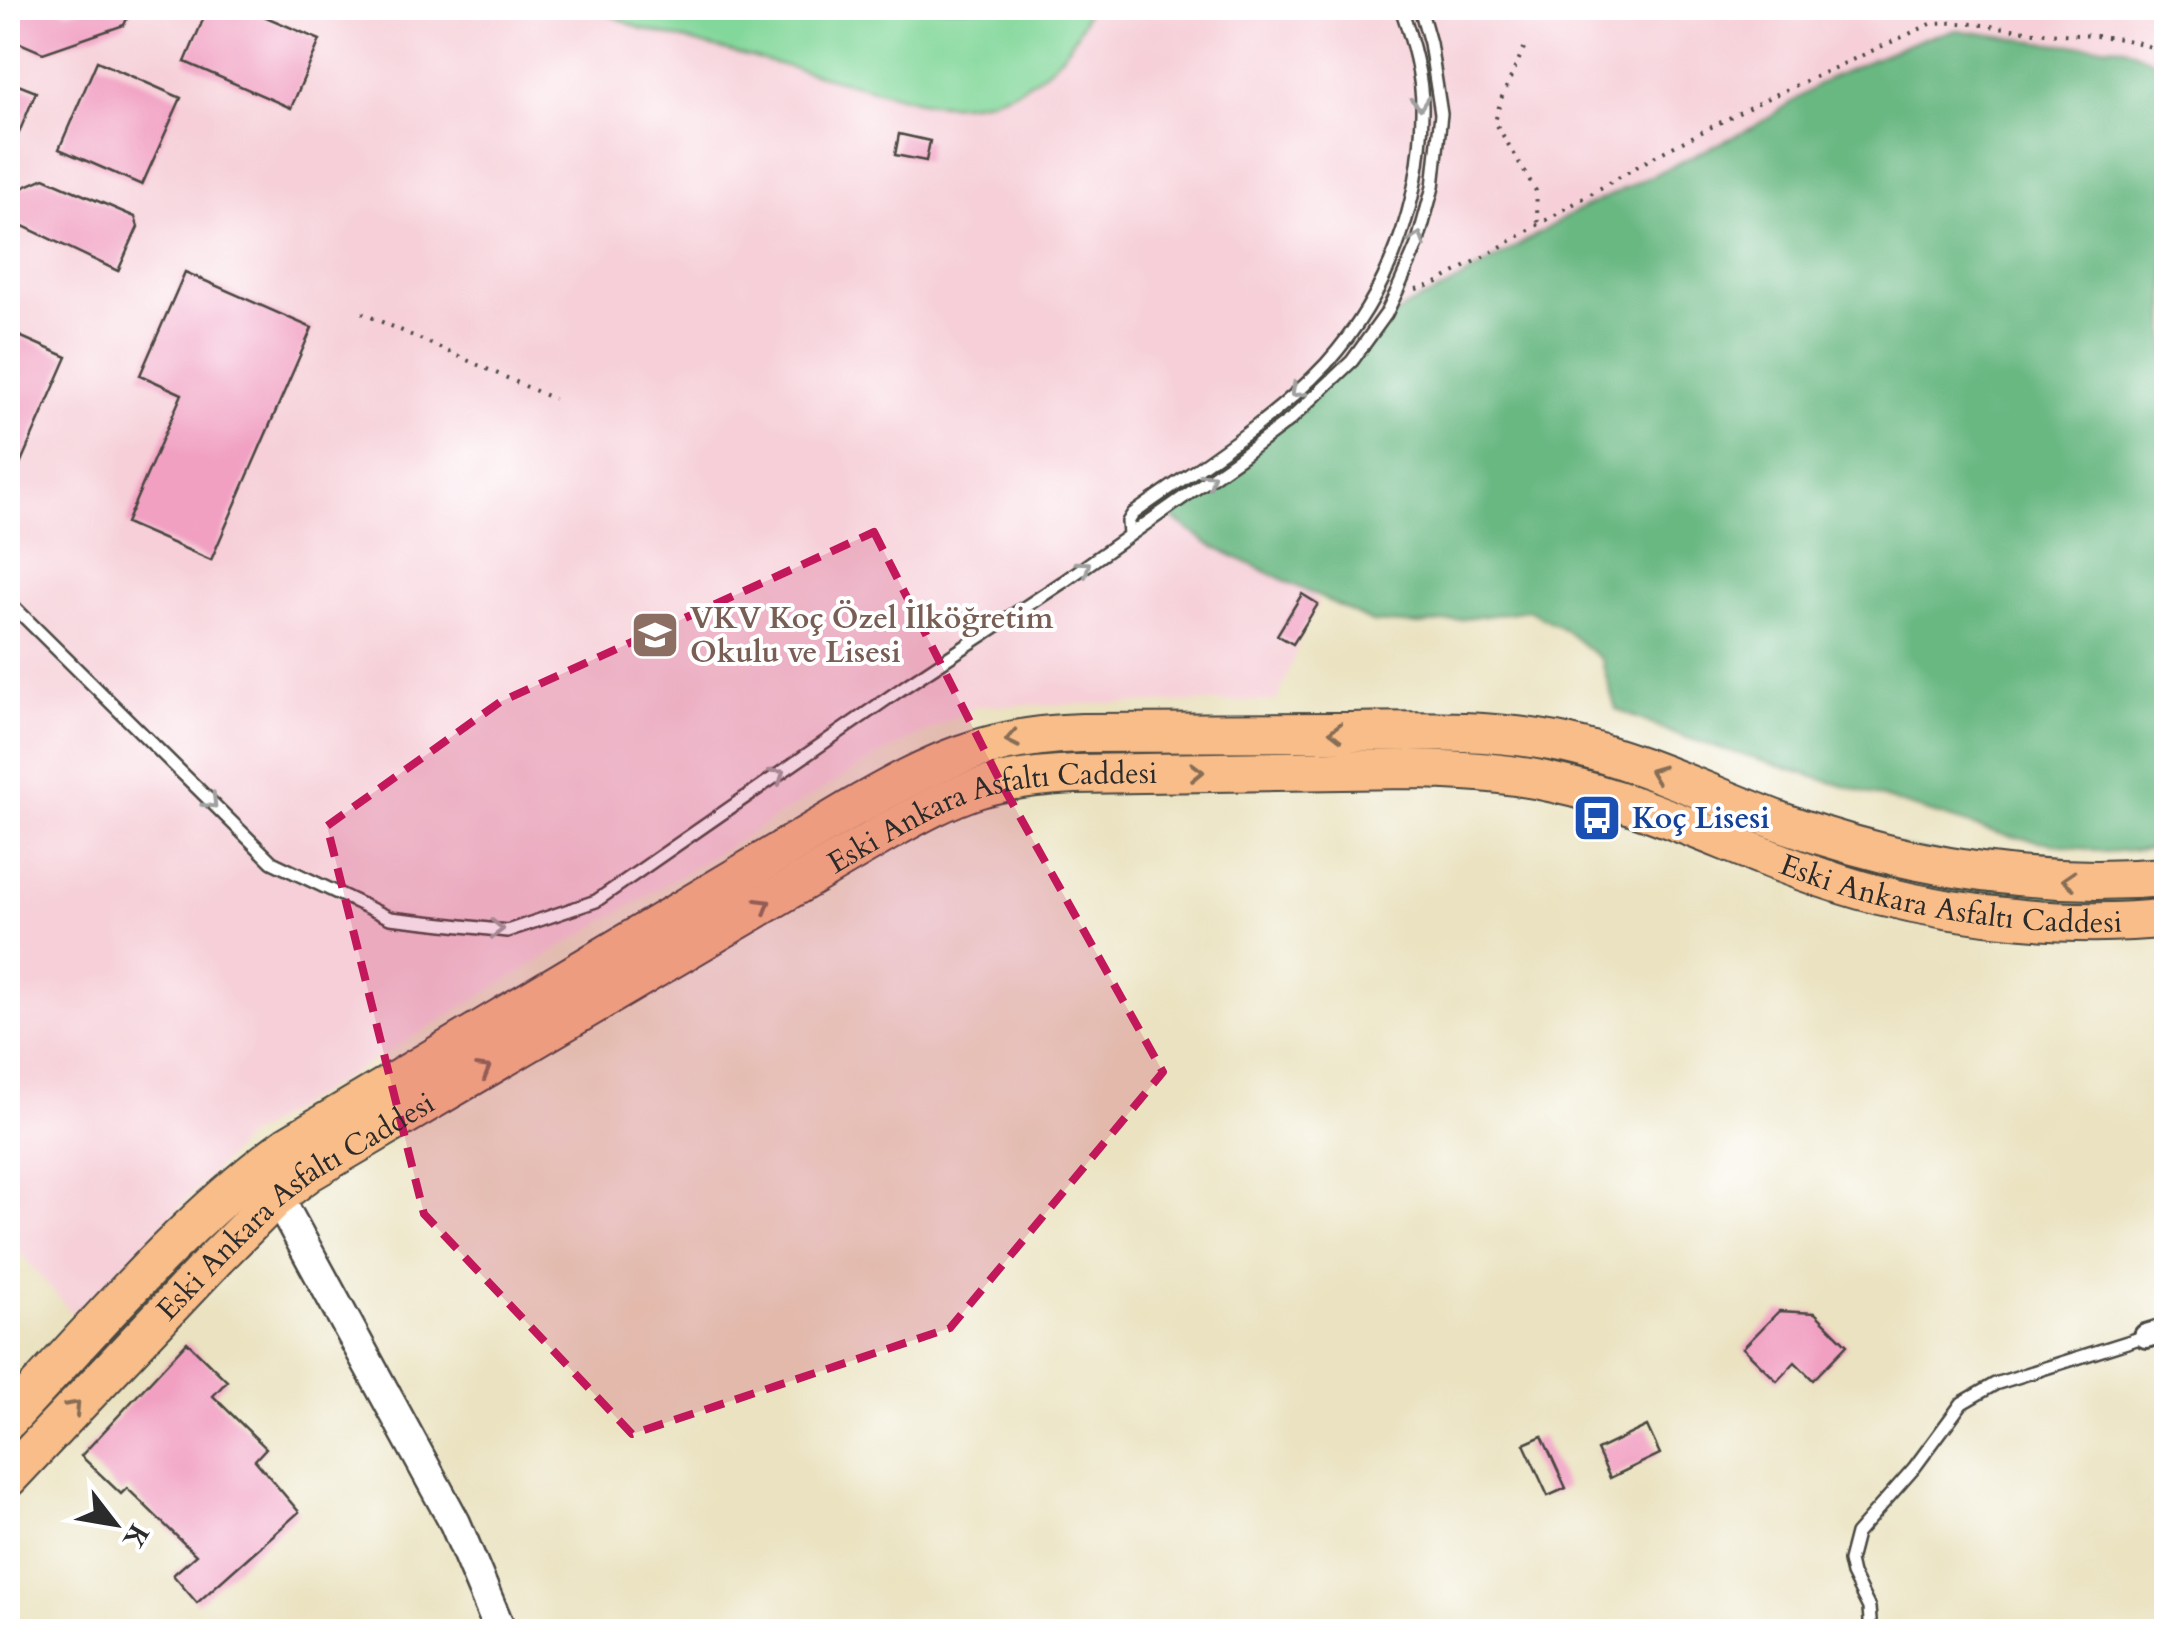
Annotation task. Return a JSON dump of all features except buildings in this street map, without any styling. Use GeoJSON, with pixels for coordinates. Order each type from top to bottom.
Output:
{"type":"FeatureCollection","features":[{"type":"Feature","properties":{"kind":"main road","name":"Eski Ankara Asfaltı Caddesi"},"geometry":{"type":"LineString","coordinates":[[8,1478],[320,1124],[892,786],[946,758],[1016,738],[1082,733],[1506,734],[1590,751],[1788,824],[1910,861],[1962,872],[2027,878],[2086,881],[2166,877]]}},
{"type":"Feature","properties":{"kind":"main road","name":"Eski Ankara Asfaltı Caddesi"},"geometry":{"type":"LineString","coordinates":[[8,1420],[178,1239],[269,1181],[309,1172],[956,794],[1022,776],[1410,769],[1514,775],[1581,790],[1892,898],[1971,912],[2044,919],[2166,918]]}},
{"type":"Feature","properties":{"kind":"street"},"geometry":{"type":"LineString","coordinates":[[269,1181],[455,1522],[501,1632]]}},
{"type":"Feature","properties":{"kind":"lane"},"geometry":{"type":"LineString","coordinates":[[1129,534],[1128,522],[1133,514],[1277,410],[1326,363],[1378,290],[1405,228],[1417,178],[1423,109],[1412,43],[1401,8]]}},
{"type":"Feature","properties":{"kind":"lane"},"geometry":{"type":"LineString","coordinates":[[8,601],[272,862],[390,918],[507,932],[596,901],[1251,449],[1325,390],[1386,314],[1418,245],[1433,187],[1441,114],[1430,43],[1420,8]]}},
{"type":"Feature","properties":{"kind":"lane"},"geometry":{"type":"LineString","coordinates":[[1872,1632],[1869,1608],[1849,1561],[1856,1534],[1914,1468],[1962,1403],[1995,1384],[2156,1333]]}},
{"type":"Feature","properties":{"kind":"path"},"geometry":{"type":"LineString","coordinates":[[1397,291],[1434,284],[1656,155],[1894,38],[1933,23],[1959,21],[2104,37],[2153,47],[2166,56]]}},
{"type":"Feature","properties":{"kind":"path"},"geometry":{"type":"LineString","coordinates":[[1524,48],[1495,122],[1536,190],[1538,224]]}},
{"type":"Feature","properties":{"kind":"path"},"geometry":{"type":"LineString","coordinates":[[362,313],[554,399]]}},
{"type":"Feature","properties":{"kind":"highlighted area"},"geometry":{"type":"Polygon","coordinates":[[[874,532],[1001,783],[1163,1072],[950,1328],[632,1434],[424,1214],[327,826],[500,702],[874,532]]]}},
{"type":"Feature","properties":{"kind":"shaded area","name":"VKV Koç Özel İlköğretim Okulu ve Lisesi"},"geometry":{"type":"Polygon","coordinates":[[[8,8],[2166,8],[2166,746],[1528,586],[1319,591],[1277,701],[978,706],[883,753],[245,1138],[76,1318],[8,1238],[8,8]]]}},
{"type":"Feature","properties":{"kind":"green space"},"geometry":{"type":"Polygon","coordinates":[[[595,8],[1088,8],[1062,55],[1043,73],[998,97],[946,104],[919,101],[639,28],[595,8]]]}},
{"type":"Feature","properties":{"kind":"green space"},"geometry":{"type":"Polygon","coordinates":[[[1957,30],[2055,44],[2125,47],[2166,67],[2166,847],[2105,852],[2004,835],[1677,735],[1616,709],[1601,659],[1562,628],[1528,610],[1420,625],[1372,622],[1210,545],[1171,517],[1405,307],[1444,289],[1577,211],[1752,128],[1829,78],[1923,38],[1957,30]]]}},
{"type":"Feature","properties":{"kind":"green space"},"geometry":{"type":"Polygon","coordinates":[[[1595,768],[1744,822],[2166,890],[2166,901],[2122,905],[1984,900],[1838,869],[1600,779],[1595,768]]]}},
{"type":"Feature","properties":{"kind":"green space"},"geometry":{"type":"Polygon","coordinates":[[[223,1220],[227,1224],[8,1460],[8,1442],[168,1272],[223,1220]]]}},
{"type":"Feature","properties":{"kind":"place","name":"VKV Koç Özel İlköğretim Okulu ve Lisesi"},"geometry":{"type":"Point","coordinates":[655,635]}},
{"type":"Feature","properties":{"kind":"place","name":"Koç Lisesi"},"geometry":{"type":"Point","coordinates":[1597,818]}}]}
